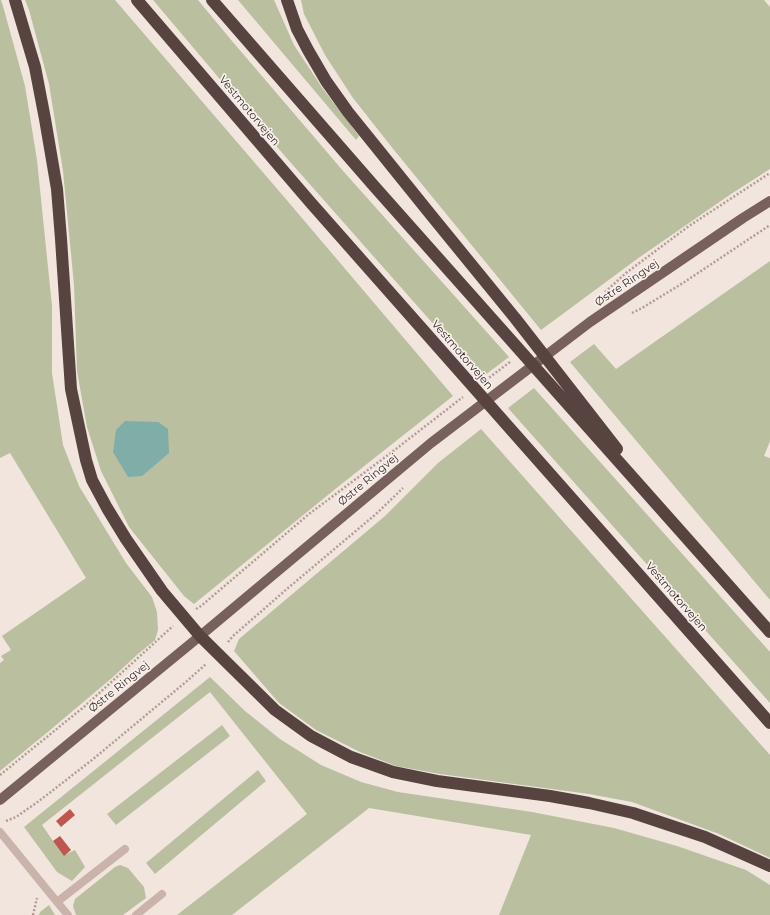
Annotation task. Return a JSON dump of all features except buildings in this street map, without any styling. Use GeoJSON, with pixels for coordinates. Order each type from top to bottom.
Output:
{"type":"FeatureCollection","features":[{"type":"Feature","properties":{"kind":"highway"},"geometry":{"type":"LineString","coordinates":[[15,0],[35,67],[57,189],[70,389],[86,460],[92,480],[126,539],[162,591],[200,636],[275,710],[311,736],[351,757],[393,772],[437,781],[550,796],[633,813],[705,837],[770,866]]}},
{"type":"Feature","properties":{"kind":"highway","name":"Vestmotorvejen"},"geometry":{"type":"LineString","coordinates":[[137,0],[311,204],[770,723]]}},
{"type":"Feature","properties":{"kind":"highway"},"geometry":{"type":"LineString","coordinates":[[212,0],[368,180],[770,632]]}},
{"type":"Feature","properties":{"kind":"highway"},"geometry":{"type":"LineString","coordinates":[[287,0],[297,29],[308,50],[348,112],[515,318],[692,544]]}},
{"type":"Feature","properties":{"kind":"main road","name":"Østre Ringvej"},"geometry":{"type":"LineString","coordinates":[[0,800],[200,636],[431,443],[590,322],[736,222],[770,201]]}},
{"type":"Feature","properties":{"kind":"lane"},"geometry":{"type":"LineString","coordinates":[[0,832],[68,915]]}},
{"type":"Feature","properties":{"kind":"lane"},"geometry":{"type":"LineString","coordinates":[[57,902],[125,849]]}},
{"type":"Feature","properties":{"kind":"lane"},"geometry":{"type":"LineString","coordinates":[[136,915],[162,894]]}},
{"type":"Feature","properties":{"kind":"path"},"geometry":{"type":"LineString","coordinates":[[601,296],[626,273],[689,226],[770,173]]}},
{"type":"Feature","properties":{"kind":"path"},"geometry":{"type":"LineString","coordinates":[[630,314],[683,283],[770,225]]}},
{"type":"Feature","properties":{"kind":"path"},"geometry":{"type":"LineString","coordinates":[[0,775],[85,706],[183,616],[201,606],[309,514],[421,430]]}},
{"type":"Feature","properties":{"kind":"green space"},"geometry":{"type":"Polygon","coordinates":[[[0,0],[3,6],[25,86],[37,160],[52,306],[52,373],[63,445],[79,486],[126,563],[152,597],[157,612],[158,630],[155,640],[0,771],[0,663],[4,660],[1,656],[11,650],[2,636],[86,578],[10,453],[0,458],[0,0]]]}},
{"type":"Feature","properties":{"kind":"green space"},"geometry":{"type":"Polygon","coordinates":[[[25,0],[115,0],[453,396],[339,486],[194,604],[184,596],[129,527],[101,471],[87,427],[77,371],[74,285],[63,171],[49,84],[25,0]]]}},
{"type":"Feature","properties":{"kind":"green space"},"geometry":{"type":"Polygon","coordinates":[[[153,0],[198,0],[344,172],[509,357],[481,378],[284,155],[153,0]]]}},
{"type":"Feature","properties":{"kind":"green space"},"geometry":{"type":"Polygon","coordinates":[[[238,0],[274,0],[294,45],[323,89],[359,136],[356,140],[238,0]]]}},
{"type":"Feature","properties":{"kind":"green space"},"geometry":{"type":"Polygon","coordinates":[[[301,0],[764,0],[770,7],[770,169],[637,259],[541,330],[353,98],[325,55],[304,14],[301,0]]]}},
{"type":"Feature","properties":{"kind":"green space"},"geometry":{"type":"Polygon","coordinates":[[[770,261],[770,441],[764,456],[770,458],[770,600],[570,362],[594,344],[616,369],[770,261]]]}},
{"type":"Feature","properties":{"kind":"green space"},"geometry":{"type":"Polygon","coordinates":[[[534,388],[770,652],[770,703],[508,408],[534,388]]]}},
{"type":"Feature","properties":{"kind":"green space"},"geometry":{"type":"Polygon","coordinates":[[[481,429],[770,755],[770,858],[719,834],[632,802],[589,794],[440,774],[396,766],[360,752],[316,730],[279,703],[234,651],[239,639],[385,516],[438,463],[481,429]]]}},
{"type":"Feature","properties":{"kind":"green space"},"geometry":{"type":"Polygon","coordinates":[[[210,677],[245,711],[280,739],[321,765],[361,782],[398,792],[532,812],[614,828],[677,846],[746,870],[770,885],[770,915],[499,915],[531,835],[369,808],[232,915],[177,915],[307,814],[210,692],[42,825],[64,855],[75,850],[85,867],[72,881],[57,872],[24,827],[210,677]]]}},
{"type":"Feature","properties":{"kind":"green space"},"geometry":{"type":"Polygon","coordinates":[[[222,725],[230,736],[116,825],[107,814],[222,725]]]}},
{"type":"Feature","properties":{"kind":"green space"},"geometry":{"type":"Polygon","coordinates":[[[258,770],[266,781],[155,874],[146,863],[258,770]]]}},
{"type":"Feature","properties":{"kind":"green space"},"geometry":{"type":"Polygon","coordinates":[[[120,865],[128,868],[144,887],[146,898],[123,915],[76,915],[73,906],[75,899],[115,867],[120,865]]]}},
{"type":"Feature","properties":{"kind":"green space"},"geometry":{"type":"Polygon","coordinates":[[[49,905],[55,915],[39,915],[40,912],[49,905]]]}},
{"type":"Feature","properties":{"kind":"water"},"geometry":{"type":"Polygon","coordinates":[[[125,421],[158,422],[168,429],[169,453],[142,476],[128,477],[113,452],[116,430],[125,421]]]}}]}
